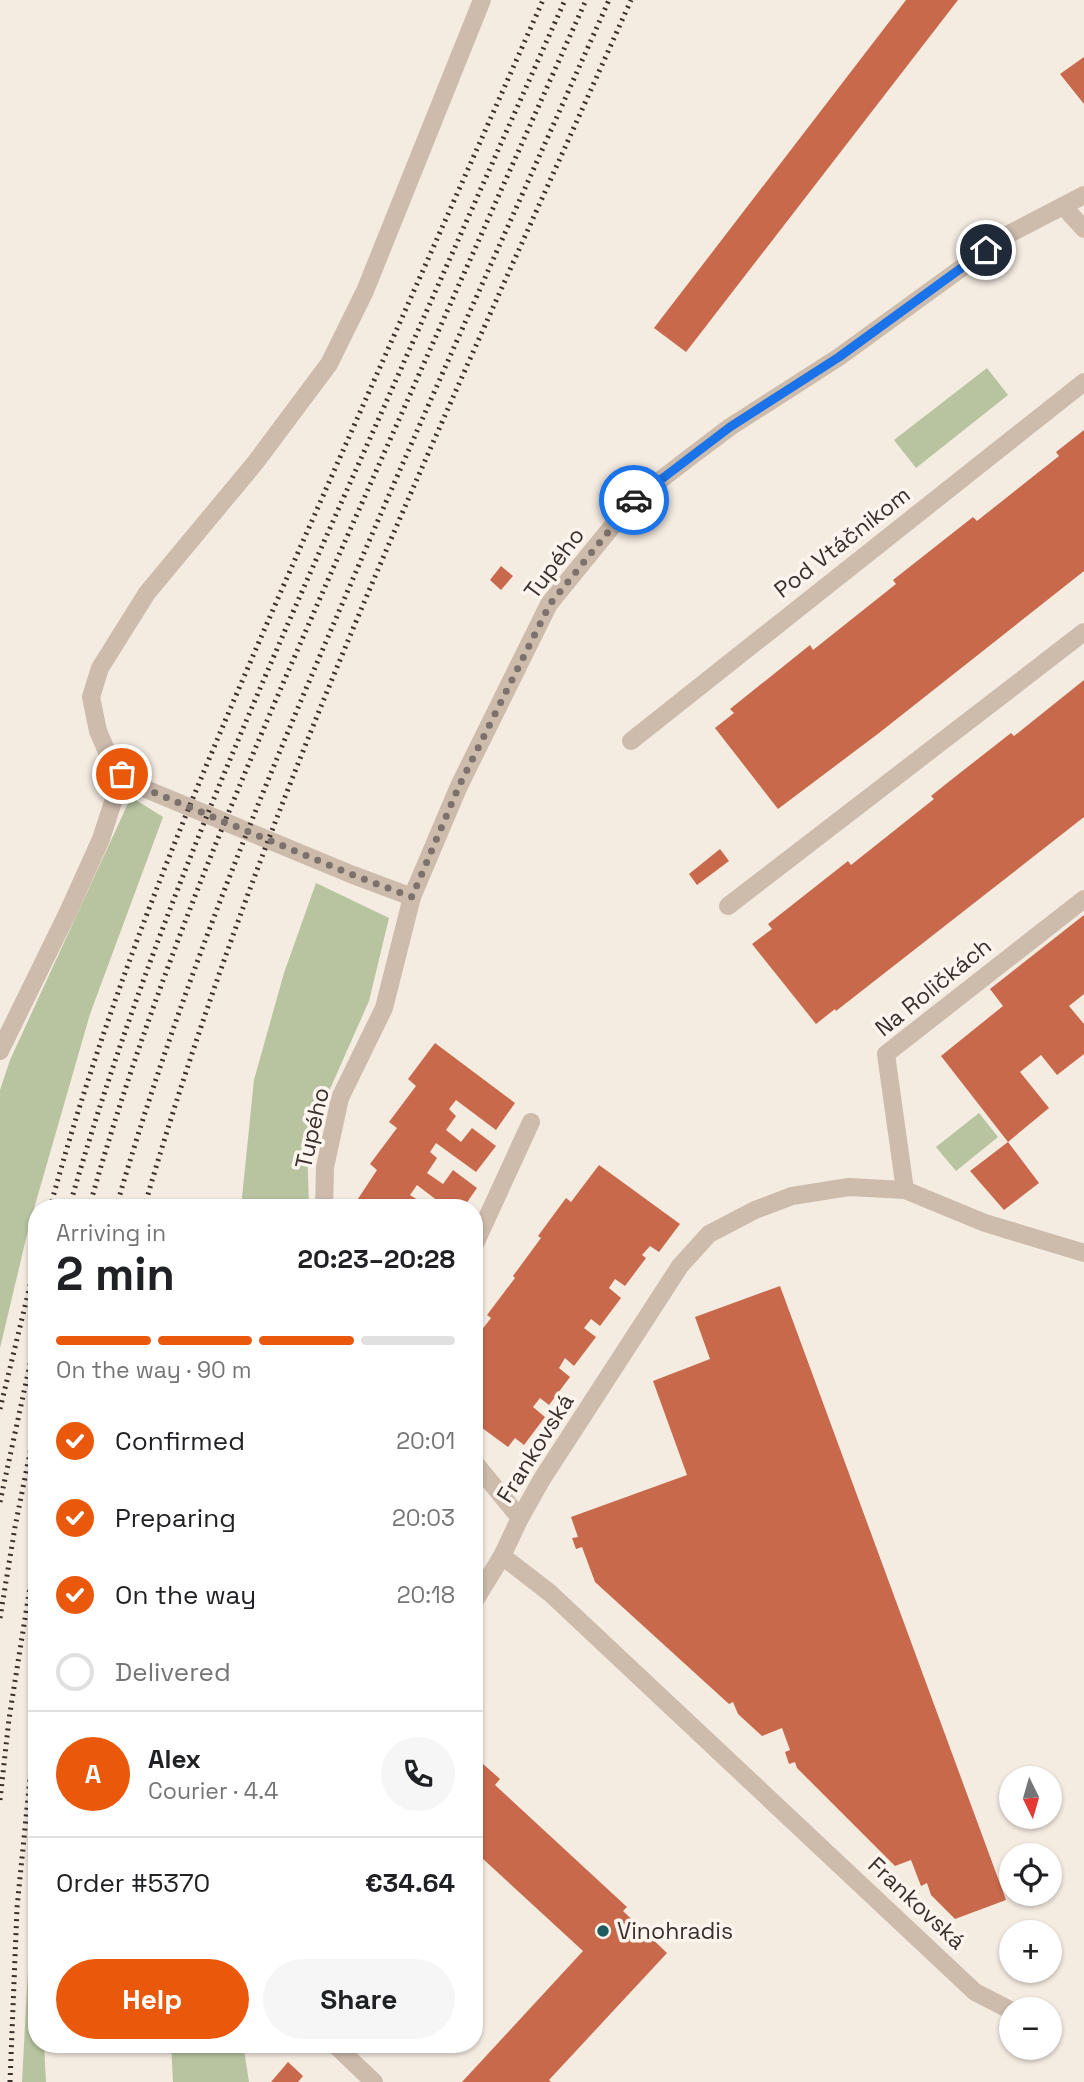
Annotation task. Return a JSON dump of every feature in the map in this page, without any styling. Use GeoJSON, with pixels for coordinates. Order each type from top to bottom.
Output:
{"type":"FeatureCollection","features":[{"type":"Feature","properties":{"kind":"street"},"geometry":{"type":"LineString","coordinates":[[412,897],[148,790],[122,774],[107,752],[98,731],[91,697],[100,668],[147,593],[255,463],[329,364],[365,291],[482,0]]}},
{"type":"Feature","properties":{"kind":"street","name":"Tupého"},"geometry":{"type":"LineString","coordinates":[[324,1199],[325,1167],[340,1098],[384,1008],[412,897],[459,786],[550,604],[632,502],[730,427],[839,357],[1007,235],[1084,195]]}},
{"type":"Feature","properties":{"kind":"street"},"geometry":{"type":"LineString","coordinates":[[1063,206],[1084,229]]}},
{"type":"Feature","properties":{"kind":"street","name":"Pod Vtáčnikom"},"geometry":{"type":"LineString","coordinates":[[631,741],[1084,382]]}},
{"type":"Feature","properties":{"kind":"street"},"geometry":{"type":"LineString","coordinates":[[728,906],[1084,632]]}},
{"type":"Feature","properties":{"kind":"street"},"geometry":{"type":"LineString","coordinates":[[0,1051],[101,838],[122,774]]}},
{"type":"Feature","properties":{"kind":"street","name":"Na Roličkách"},"geometry":{"type":"LineString","coordinates":[[905,1190],[886,1054],[1084,899]]}},
{"type":"Feature","properties":{"kind":"street"},"geometry":{"type":"LineString","coordinates":[[483,1226],[531,1122]]}},
{"type":"Feature","properties":{"kind":"street","name":"Frankovská"},"geometry":{"type":"LineString","coordinates":[[999,2004],[975,1992],[550,1592],[502,1556],[542,1479],[680,1266],[709,1234],[755,1210],[792,1196],[849,1187],[905,1190],[985,1223],[1084,1253]]}},
{"type":"Feature","properties":{"kind":"street"},"geometry":{"type":"LineString","coordinates":[[483,1473],[520,1518]]}},
{"type":"Feature","properties":{"kind":"street"},"geometry":{"type":"LineString","coordinates":[[483,1587],[502,1556]]}},
{"type":"Feature","properties":{"kind":"street"},"geometry":{"type":"LineString","coordinates":[[343,2053],[374,2082]]}},
{"type":"Feature","properties":{"kind":"green space"},"geometry":{"type":"Polygon","coordinates":[[[987,368],[1008,395],[916,468],[894,440],[987,368]]]}},
{"type":"Feature","properties":{"kind":"green space"},"geometry":{"type":"Polygon","coordinates":[[[131,797],[163,817],[90,1014],[37,1199],[28,1199],[28,1230],[0,1348],[0,1090],[10,1060],[131,797]]]}},
{"type":"Feature","properties":{"kind":"green space"},"geometry":{"type":"Polygon","coordinates":[[[316,883],[389,918],[369,1001],[307,1141],[309,1199],[242,1199],[254,1080],[284,973],[316,883]]]}},
{"type":"Feature","properties":{"kind":"green space"},"geometry":{"type":"Polygon","coordinates":[[[979,1113],[998,1137],[956,1171],[936,1147],[979,1113]]]}},
{"type":"Feature","properties":{"kind":"green space"},"geometry":{"type":"Polygon","coordinates":[[[28,1969],[28,2053],[44,2053],[46,2082],[22,2082],[28,1969]]]}},
{"type":"Feature","properties":{"kind":"green space"},"geometry":{"type":"Polygon","coordinates":[[[171,2053],[244,2053],[249,2082],[173,2082],[171,2053]]]}},
{"type":"Feature","properties":{"kind":"building"},"geometry":{"type":"Polygon","coordinates":[[[906,0],[958,0],[686,352],[654,328],[906,0]]]}},
{"type":"Feature","properties":{"kind":"building"},"geometry":{"type":"Polygon","coordinates":[[[1084,57],[1084,104],[1060,74],[1084,57]]]}},
{"type":"Feature","properties":{"kind":"building"},"geometry":{"type":"Polygon","coordinates":[[[1084,430],[1084,571],[778,809],[715,728],[734,713],[730,709],[810,645],[813,650],[896,584],[893,580],[973,517],[977,521],[1059,456],[1056,452],[1084,430]]]}},
{"type":"Feature","properties":{"kind":"building"},"geometry":{"type":"Polygon","coordinates":[[[501,566],[513,576],[501,590],[490,580],[501,566]]]}},
{"type":"Feature","properties":{"kind":"building"},"geometry":{"type":"Polygon","coordinates":[[[1084,680],[1084,817],[816,1024],[752,944],[772,929],[768,924],[848,861],[851,865],[934,799],[931,796],[951,780],[1011,733],[1014,736],[1084,680]]]}},
{"type":"Feature","properties":{"kind":"building"},"geometry":{"type":"Polygon","coordinates":[[[720,849],[729,861],[697,885],[689,874],[720,849]]]}},
{"type":"Feature","properties":{"kind":"building"},"geometry":{"type":"Polygon","coordinates":[[[1084,915],[1084,994],[1069,1006],[1084,1024],[1084,1054],[1057,1075],[1041,1055],[1020,1072],[1049,1108],[1008,1142],[941,1056],[1003,1006],[990,989],[1084,915]]]}},
{"type":"Feature","properties":{"kind":"building"},"geometry":{"type":"Polygon","coordinates":[[[435,1043],[515,1103],[496,1130],[456,1100],[449,1109],[456,1116],[446,1130],[461,1142],[472,1128],[496,1146],[476,1172],[436,1143],[430,1152],[437,1158],[427,1173],[443,1184],[453,1170],[477,1188],[469,1199],[435,1199],[417,1185],[410,1195],[416,1199],[358,1199],[377,1170],[370,1164],[397,1128],[389,1122],[416,1086],[408,1079],[435,1043]]]}},
{"type":"Feature","properties":{"kind":"building"},"geometry":{"type":"Polygon","coordinates":[[[1008,1142],[1039,1183],[1004,1210],[970,1171],[1008,1142]]]}},
{"type":"Feature","properties":{"kind":"building"},"geometry":{"type":"Polygon","coordinates":[[[599,1165],[680,1224],[659,1252],[650,1246],[642,1255],[646,1258],[625,1286],[615,1279],[609,1288],[621,1298],[600,1326],[591,1319],[584,1328],[596,1337],[574,1366],[565,1358],[559,1368],[570,1377],[549,1405],[540,1398],[533,1407],[545,1417],[524,1445],[515,1438],[508,1447],[483,1429],[483,1328],[491,1318],[487,1315],[541,1238],[538,1236],[566,1198],[571,1202],[599,1165]]]}},
{"type":"Feature","properties":{"kind":"building"},"geometry":{"type":"Polygon","coordinates":[[[780,1286],[999,1881],[999,1903],[955,1919],[931,1895],[927,1883],[921,1886],[911,1860],[895,1866],[797,1768],[795,1762],[789,1764],[785,1752],[790,1750],[782,1728],[762,1736],[738,1714],[733,1702],[729,1704],[595,1582],[582,1547],[576,1549],[572,1538],[578,1537],[571,1517],[687,1475],[653,1381],[710,1359],[695,1317],[780,1286]]]}},
{"type":"Feature","properties":{"kind":"building","name":"Vinohradis"},"geometry":{"type":"Polygon","coordinates":[[[483,1764],[500,1779],[495,1785],[627,1907],[623,1911],[667,1953],[549,2080],[551,2082],[462,2082],[583,1951],[483,1859],[483,1764]]]}},
{"type":"Feature","properties":{"kind":"building"},"geometry":{"type":"Polygon","coordinates":[[[288,2062],[303,2076],[298,2082],[271,2082],[288,2062]]]}},
{"type":"Feature","properties":{"kind":"railway"},"geometry":{"type":"LineString","coordinates":[[53,1199],[100,1043],[192,802],[293,564],[543,0]]}},
{"type":"Feature","properties":{"kind":"railway"},"geometry":{"type":"LineString","coordinates":[[72,1199],[126,1029],[191,854],[300,596],[565,0]]}},
{"type":"Feature","properties":{"kind":"railway"},"geometry":{"type":"LineString","coordinates":[[92,1199],[141,1043],[233,802],[335,564],[586,0]]}},
{"type":"Feature","properties":{"kind":"railway"},"geometry":{"type":"LineString","coordinates":[[119,1199],[166,1050],[253,817],[445,367],[609,0]]}},
{"type":"Feature","properties":{"kind":"railway"},"geometry":{"type":"LineString","coordinates":[[147,1199],[192,1052],[246,899],[305,747],[431,446],[631,0]]}},
{"type":"Feature","properties":{"kind":"railway"},"geometry":{"type":"LineString","coordinates":[[0,1409],[28,1294]]}},
{"type":"Feature","properties":{"kind":"railway"},"geometry":{"type":"LineString","coordinates":[[0,1502],[28,1373]]}},
{"type":"Feature","properties":{"kind":"railway"},"geometry":{"type":"LineString","coordinates":[[0,1618],[28,1463]]}},
{"type":"Feature","properties":{"kind":"railway"},"geometry":{"type":"LineString","coordinates":[[0,1800],[9,1719],[28,1600]]}},
{"type":"Feature","properties":{"kind":"railway"},"geometry":{"type":"LineString","coordinates":[[10,2082],[17,1908],[28,1798]]}},
{"type":"Feature","properties":{"kind":"way so far"},"geometry":{"type":"LineString","coordinates":[[122,774],[148,790],[412,897],[459,786],[550,604],[634,500]]}},
{"type":"Feature","properties":{"kind":"place","name":"Vinohradis"},"geometry":{"type":"Point","coordinates":[603,1931]}},
{"type":"Feature","properties":{"kind":"route"},"geometry":{"type":"LineString","coordinates":[[634,500],[730,427],[839,357],[986,250]]}}]}
